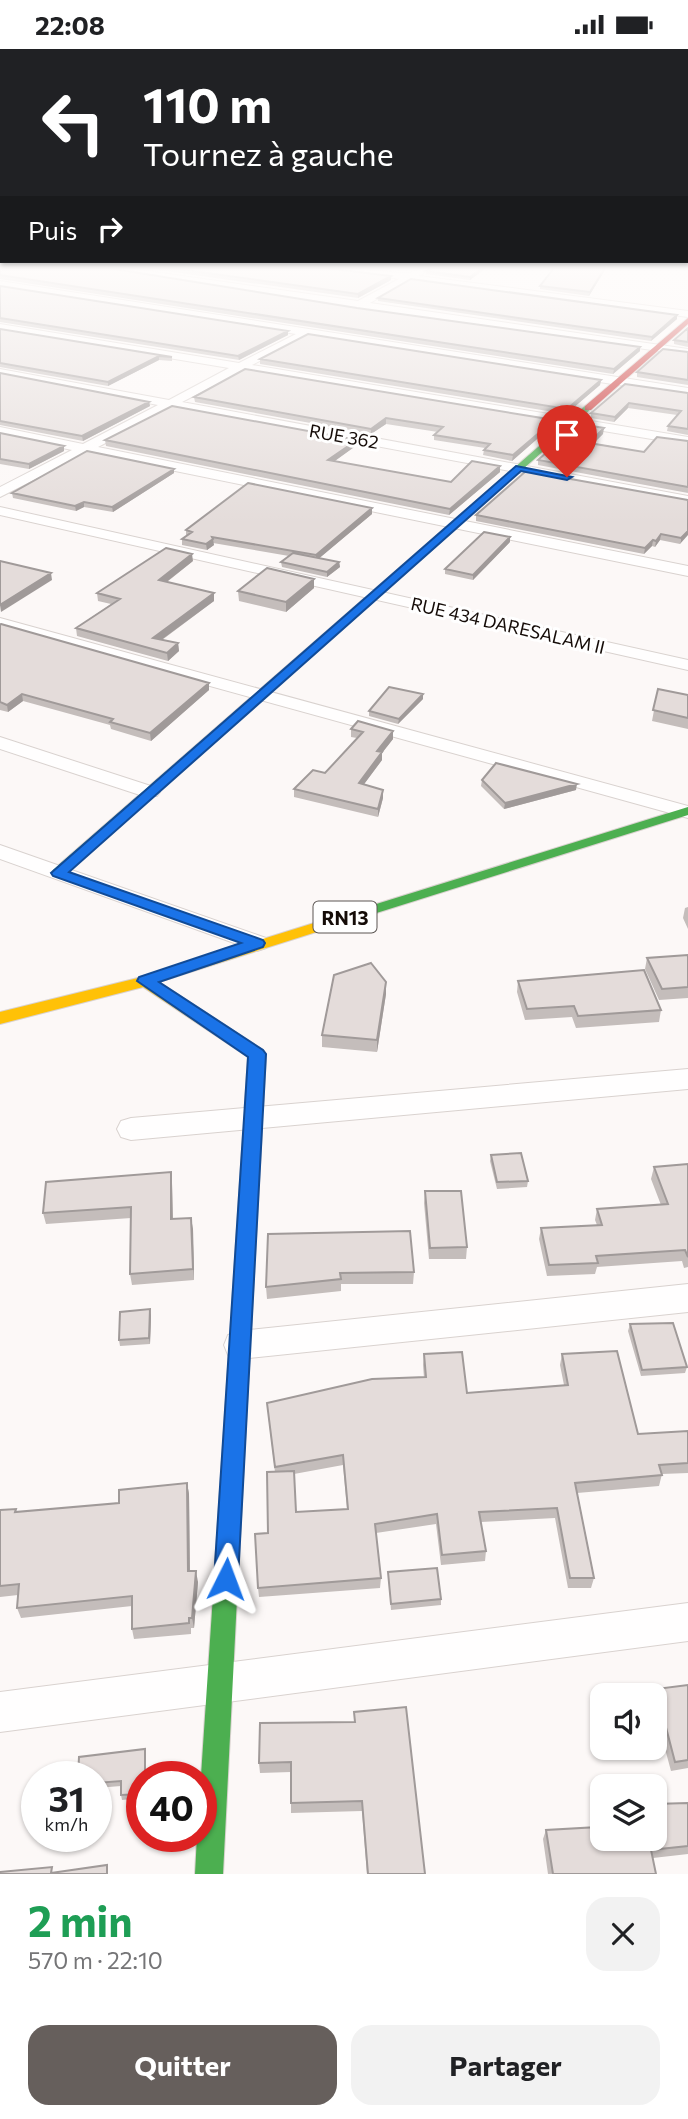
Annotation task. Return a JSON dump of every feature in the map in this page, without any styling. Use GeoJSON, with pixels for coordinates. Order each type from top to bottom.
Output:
{"type":"FeatureCollection","features":[{"type":"Feature","properties":{"kind":"street"},"geometry":{"type":"LineString","coordinates":[[157,353],[688,441]]}},
{"type":"Feature","properties":{"kind":"street"},"geometry":{"type":"LineString","coordinates":[[0,493],[266,353]]}},
{"type":"Feature","properties":{"kind":"street"},"geometry":{"type":"LineString","coordinates":[[441,353],[688,392]]}},
{"type":"Feature","properties":{"kind":"street"},"geometry":{"type":"LineString","coordinates":[[58,873],[650,353]]}},
{"type":"Feature","properties":{"kind":"street","name":"RUE 362"},"geometry":{"type":"LineString","coordinates":[[0,372],[688,500]]}},
{"type":"Feature","properties":{"kind":"street"},"geometry":{"type":"LineString","coordinates":[[0,431],[688,571]]}},
{"type":"Feature","properties":{"kind":"street","name":"RUE 434 DARESALAM II"},"geometry":{"type":"LineString","coordinates":[[0,511],[688,665]]}},
{"type":"Feature","properties":{"kind":"street"},"geometry":{"type":"LineString","coordinates":[[0,623],[687,811]]}},
{"type":"Feature","properties":{"kind":"street"},"geometry":{"type":"LineString","coordinates":[[0,743],[150,792]]}},
{"type":"Feature","properties":{"kind":"street","name":"RN13"},"geometry":{"type":"LineString","coordinates":[[0,1017],[145,981],[257,943],[687,811]]}},
{"type":"Feature","properties":{"kind":"street"},"geometry":{"type":"LineString","coordinates":[[0,852],[257,943]]}},
{"type":"Feature","properties":{"kind":"street"},"geometry":{"type":"LineString","coordinates":[[145,981],[257,1054],[209,1874]]}},
{"type":"Feature","properties":{"kind":"street"},"geometry":{"type":"LineString","coordinates":[[131,1129],[688,1079]]}},
{"type":"Feature","properties":{"kind":"street"},"geometry":{"type":"LineString","coordinates":[[240,1345],[688,1298]]}},
{"type":"Feature","properties":{"kind":"street"},"geometry":{"type":"LineString","coordinates":[[0,1712],[688,1622]]}},
{"type":"Feature","properties":{"kind":"building"},"geometry":{"type":"Polygon","coordinates":[[[0,353],[148,353],[172,357],[159,356],[108,382],[0,363],[0,353]]]}},
{"type":"Feature","properties":{"kind":"building"},"geometry":{"type":"Polygon","coordinates":[[[220,353],[244,353],[238,356],[220,353]]]}},
{"type":"Feature","properties":{"kind":"building"},"geometry":{"type":"Polygon","coordinates":[[[271,353],[430,353],[601,380],[567,409],[260,359],[271,353]]]}},
{"type":"Feature","properties":{"kind":"building"},"geometry":{"type":"Polygon","coordinates":[[[511,353],[633,353],[614,369],[511,353]]]}},
{"type":"Feature","properties":{"kind":"building"},"geometry":{"type":"Polygon","coordinates":[[[658,353],[688,353],[688,380],[637,372],[658,353]]]}},
{"type":"Feature","properties":{"kind":"building"},"geometry":{"type":"Polygon","coordinates":[[[245,369],[554,420],[513,455],[484,450],[490,444],[434,435],[443,427],[386,418],[371,429],[194,397],[245,369]]]}},
{"type":"Feature","properties":{"kind":"building"},"geometry":{"type":"Polygon","coordinates":[[[0,373],[149,402],[82,436],[0,421],[0,373]]]}},
{"type":"Feature","properties":{"kind":"building"},"geometry":{"type":"Polygon","coordinates":[[[625,384],[688,393],[688,429],[668,426],[681,411],[629,403],[615,417],[591,413],[625,384]]]}},
{"type":"Feature","properties":{"kind":"building"},"geometry":{"type":"Polygon","coordinates":[[[172,406],[357,440],[328,460],[451,482],[472,461],[500,466],[450,509],[105,440],[172,406]]]}},
{"type":"Feature","properties":{"kind":"building"},"geometry":{"type":"Polygon","coordinates":[[[579,424],[604,428],[589,443],[644,452],[657,437],[688,441],[688,487],[538,460],[579,424]]]}},
{"type":"Feature","properties":{"kind":"building"},"geometry":{"type":"Polygon","coordinates":[[[0,433],[64,446],[29,464],[0,459],[0,433]]]}},
{"type":"Feature","properties":{"kind":"building"},"geometry":{"type":"Polygon","coordinates":[[[87,451],[174,469],[112,507],[84,502],[75,506],[12,493],[87,451]]]}},
{"type":"Feature","properties":{"kind":"building"},"geometry":{"type":"Polygon","coordinates":[[[526,471],[688,500],[688,531],[681,538],[661,534],[645,548],[476,515],[526,471]]]}},
{"type":"Feature","properties":{"kind":"building"},"geometry":{"type":"Polygon","coordinates":[[[248,483],[372,508],[316,555],[212,537],[206,544],[182,539],[192,532],[186,530],[248,483]]]}},
{"type":"Feature","properties":{"kind":"building"},"geometry":{"type":"Polygon","coordinates":[[[484,532],[510,537],[473,575],[445,569],[484,532]]]}},
{"type":"Feature","properties":{"kind":"building"},"geometry":{"type":"Polygon","coordinates":[[[166,548],[192,554],[159,580],[214,593],[153,638],[178,643],[167,653],[76,628],[120,599],[97,593],[166,548]]]}},
{"type":"Feature","properties":{"kind":"building"},"geometry":{"type":"Polygon","coordinates":[[[293,553],[339,562],[327,572],[281,562],[293,553]]]}},
{"type":"Feature","properties":{"kind":"building"},"geometry":{"type":"Polygon","coordinates":[[[0,561],[51,573],[0,605],[0,561]]]}},
{"type":"Feature","properties":{"kind":"building"},"geometry":{"type":"Polygon","coordinates":[[[267,568],[314,579],[286,602],[238,591],[267,568]]]}},
{"type":"Feature","properties":{"kind":"building"},"geometry":{"type":"Polygon","coordinates":[[[1,624],[209,683],[150,733],[110,722],[113,719],[22,694],[7,705],[0,702],[1,624]]]}},
{"type":"Feature","properties":{"kind":"building"},"geometry":{"type":"Polygon","coordinates":[[[389,687],[423,694],[399,719],[369,711],[389,687]]]}},
{"type":"Feature","properties":{"kind":"building"},"geometry":{"type":"Polygon","coordinates":[[[658,689],[688,695],[688,718],[653,710],[658,689]]]}},
{"type":"Feature","properties":{"kind":"building"},"geometry":{"type":"Polygon","coordinates":[[[358,721],[393,731],[377,751],[382,752],[359,783],[383,790],[378,809],[294,789],[313,770],[325,773],[363,732],[351,729],[358,721]]]}},
{"type":"Feature","properties":{"kind":"building"},"geometry":{"type":"Polygon","coordinates":[[[496,763],[577,784],[505,803],[482,780],[496,763]]]}},
{"type":"Feature","properties":{"kind":"building"},"geometry":{"type":"Polygon","coordinates":[[[688,955],[688,987],[662,989],[647,958],[688,955]]]}},
{"type":"Feature","properties":{"kind":"building"},"geometry":{"type":"Polygon","coordinates":[[[371,963],[386,982],[377,1040],[322,1035],[334,975],[371,963]]]}},
{"type":"Feature","properties":{"kind":"building"},"geometry":{"type":"Polygon","coordinates":[[[644,970],[661,1010],[578,1016],[574,1006],[527,1009],[518,981],[644,970]]]}},
{"type":"Feature","properties":{"kind":"building"},"geometry":{"type":"Polygon","coordinates":[[[521,1153],[528,1181],[497,1182],[491,1155],[521,1153]]]}},
{"type":"Feature","properties":{"kind":"building"},"geometry":{"type":"Polygon","coordinates":[[[688,1164],[688,1257],[685,1250],[596,1256],[598,1263],[549,1265],[541,1228],[602,1225],[597,1209],[668,1204],[654,1167],[688,1164]]]}},
{"type":"Feature","properties":{"kind":"building"},"geometry":{"type":"Polygon","coordinates":[[[171,1172],[171,1219],[191,1218],[193,1269],[130,1274],[131,1207],[43,1213],[46,1182],[171,1172]]]}},
{"type":"Feature","properties":{"kind":"building"},"geometry":{"type":"Polygon","coordinates":[[[425,1191],[461,1191],[467,1247],[430,1248],[425,1191]]]}},
{"type":"Feature","properties":{"kind":"building"},"geometry":{"type":"Polygon","coordinates":[[[410,1231],[414,1272],[340,1273],[341,1279],[266,1287],[268,1234],[410,1231]]]}},
{"type":"Feature","properties":{"kind":"building"},"geometry":{"type":"Polygon","coordinates":[[[150,1309],[149,1338],[119,1340],[120,1312],[150,1309]]]}},
{"type":"Feature","properties":{"kind":"building"},"geometry":{"type":"Polygon","coordinates":[[[673,1323],[687,1367],[642,1370],[630,1324],[673,1323]]]}},
{"type":"Feature","properties":{"kind":"building"},"geometry":{"type":"Polygon","coordinates":[[[617,1351],[638,1434],[688,1431],[688,1463],[659,1465],[662,1475],[575,1483],[594,1578],[570,1578],[557,1508],[479,1512],[486,1551],[442,1555],[437,1514],[375,1524],[381,1578],[258,1588],[255,1534],[268,1533],[267,1472],[294,1471],[296,1512],[348,1509],[343,1455],[275,1467],[267,1403],[372,1379],[426,1377],[424,1354],[462,1352],[467,1393],[568,1385],[562,1354],[617,1351]]]}},
{"type":"Feature","properties":{"kind":"building"},"geometry":{"type":"Polygon","coordinates":[[[187,1483],[188,1571],[196,1571],[192,1618],[189,1618],[189,1623],[132,1629],[132,1596],[17,1608],[19,1584],[0,1586],[0,1510],[16,1509],[15,1512],[119,1503],[119,1490],[187,1483]]]}},
{"type":"Feature","properties":{"kind":"building"},"geometry":{"type":"Polygon","coordinates":[[[437,1568],[441,1599],[391,1604],[388,1572],[437,1568]]]}},
{"type":"Feature","properties":{"kind":"building"},"geometry":{"type":"Polygon","coordinates":[[[688,1685],[688,1760],[675,1762],[667,1731],[667,1688],[688,1685]]]}},
{"type":"Feature","properties":{"kind":"building"},"geometry":{"type":"Polygon","coordinates":[[[406,1707],[425,1874],[368,1874],[362,1801],[291,1803],[291,1762],[259,1763],[260,1723],[355,1722],[354,1712],[406,1707]]]}},
{"type":"Feature","properties":{"kind":"building"},"geometry":{"type":"Polygon","coordinates":[[[145,1749],[145,1761],[126,1761],[126,1795],[121,1795],[121,1781],[112,1782],[112,1761],[79,1761],[79,1757],[145,1749]]]}},
{"type":"Feature","properties":{"kind":"building"},"geometry":{"type":"Polygon","coordinates":[[[688,1803],[688,1846],[667,1848],[667,1804],[688,1803]]]}},
{"type":"Feature","properties":{"kind":"building"},"geometry":{"type":"Polygon","coordinates":[[[590,1827],[590,1851],[651,1851],[656,1874],[553,1874],[546,1830],[590,1827]]]}},
{"type":"Feature","properties":{"kind":"building"},"geometry":{"type":"Polygon","coordinates":[[[107,1865],[107,1874],[0,1874],[52,1867],[51,1873],[107,1865]]]}},
{"type":"Feature","properties":{"kind":"traffic: fast"},"geometry":{"type":"LineString","coordinates":[[58,873],[588,408]]}},
{"type":"Feature","properties":{"kind":"traffic: fast"},"geometry":{"type":"LineString","coordinates":[[346,918],[688,811]]}},
{"type":"Feature","properties":{"kind":"traffic: fast"},"geometry":{"type":"LineString","coordinates":[[209,1874],[233,1460]]}},
{"type":"Feature","properties":{"kind":"traffic: slow"},"geometry":{"type":"LineString","coordinates":[[0,1018],[145,981],[346,918]]}},
{"type":"Feature","properties":{"kind":"traffic: slow"},"geometry":{"type":"LineString","coordinates":[[145,981],[257,1054],[233,1460]]}},
{"type":"Feature","properties":{"kind":"traffic: jam"},"geometry":{"type":"LineString","coordinates":[[588,408],[650,353]]}},
{"type":"Feature","properties":{"kind":"route"},"geometry":{"type":"LineString","coordinates":[[226,1579],[257,1054],[145,981],[257,943],[58,873],[519,468],[567,477]]}}]}
